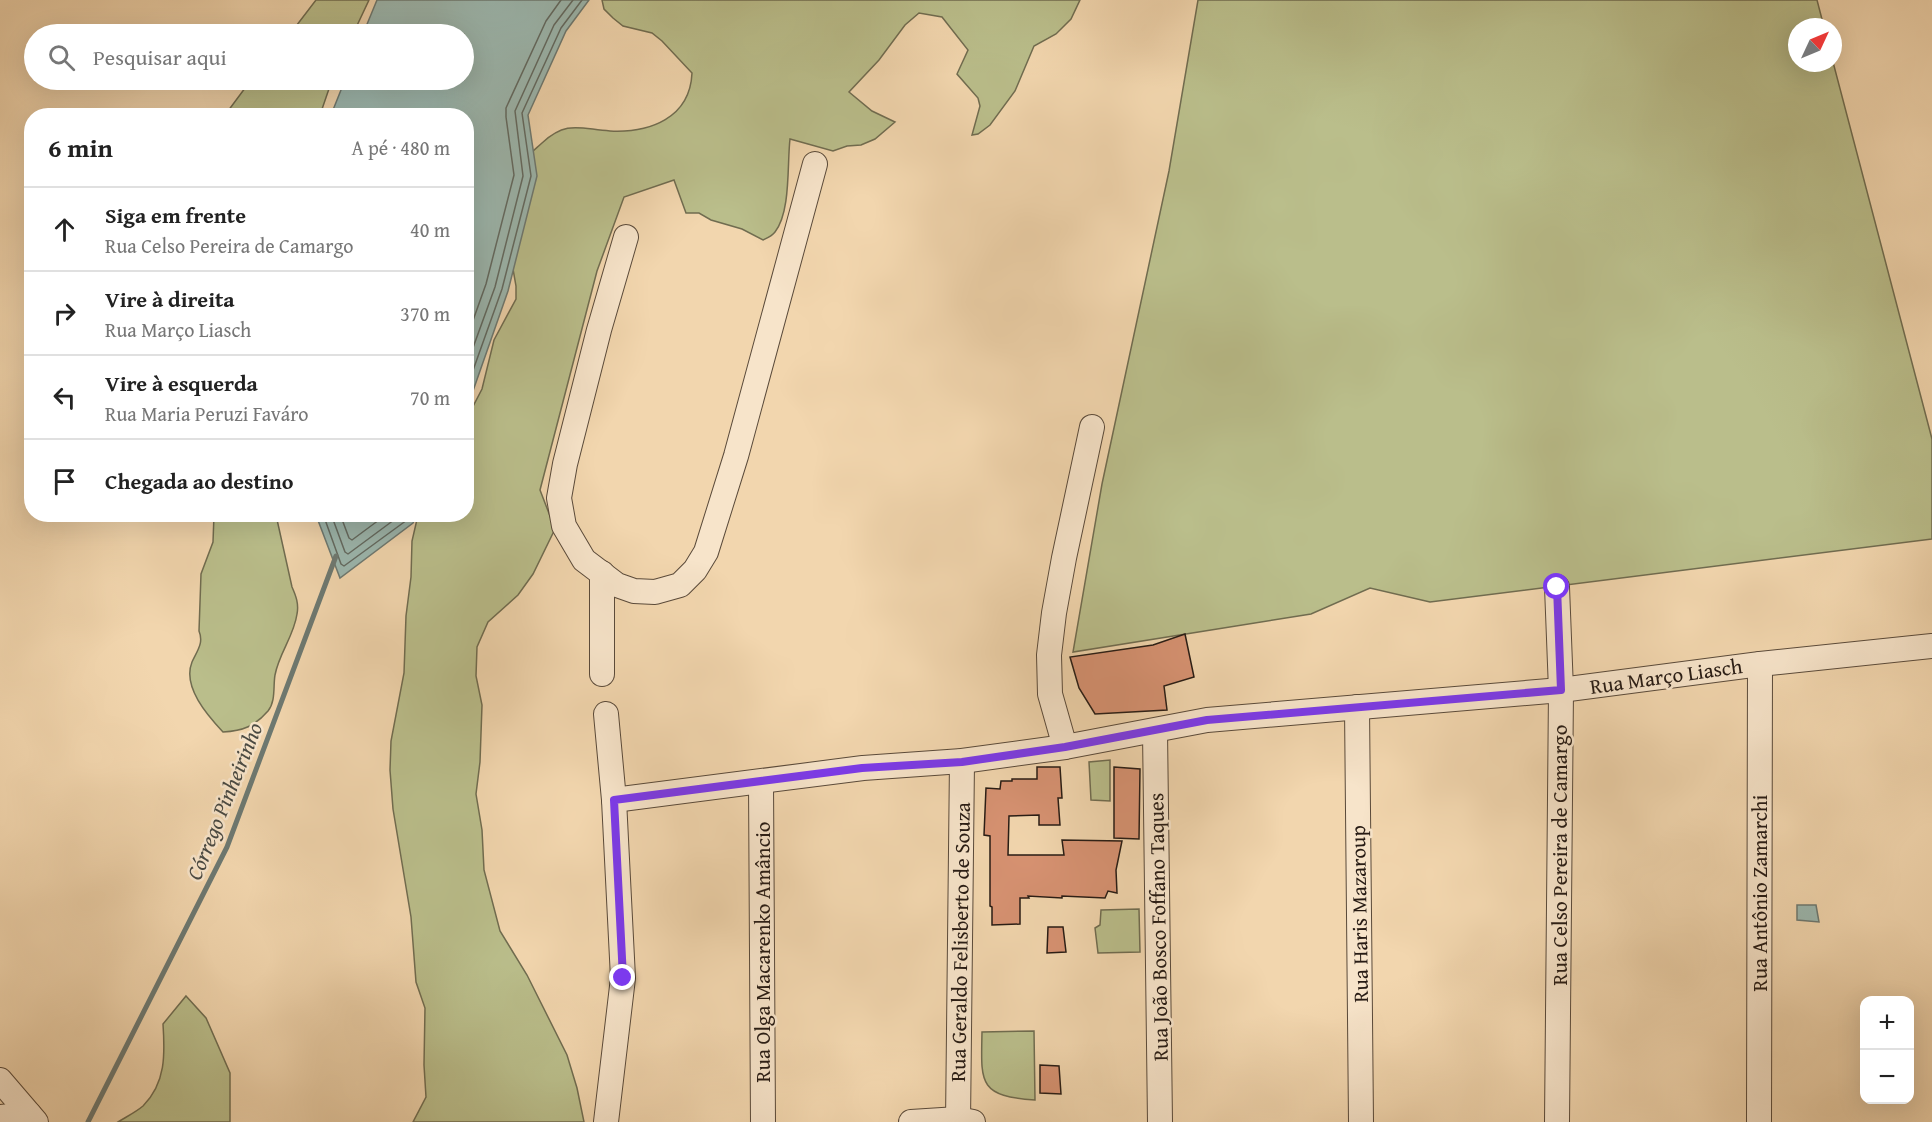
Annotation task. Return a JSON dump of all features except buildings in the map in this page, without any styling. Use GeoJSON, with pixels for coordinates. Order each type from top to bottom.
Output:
{"type":"FeatureCollection","features":[{"type":"Feature","properties":{"kind":"street"},"geometry":{"type":"LineString","coordinates":[[626,237],[599,330],[558,498],[564,526],[584,560],[617,585],[634,591],[655,592],[680,585],[695,570],[706,552],[736,456],[815,164]]}},
{"type":"Feature","properties":{"kind":"street"},"geometry":{"type":"LineString","coordinates":[[1065,747],[1050,694],[1050,655],[1054,613],[1064,558],[1092,427]]}},
{"type":"Feature","properties":{"kind":"street"},"geometry":{"type":"LineString","coordinates":[[602,573],[602,674]]}},
{"type":"Feature","properties":{"kind":"street","name":"Rua Celso Pereira de Camargo"},"geometry":{"type":"LineString","coordinates":[[1557,587],[1561,690],[1557,1122]]}},
{"type":"Feature","properties":{"kind":"street","name":"Rua Março Liasch"},"geometry":{"type":"LineString","coordinates":[[614,800],[761,782],[811,773],[962,762],[1065,747],[1207,720],[1561,690],[1760,664],[1932,646]]}},
{"type":"Feature","properties":{"kind":"street","name":"Rua Antônio Zamarchi"},"geometry":{"type":"LineString","coordinates":[[1759,1122],[1760,664]]}},
{"type":"Feature","properties":{"kind":"street","name":"Rua Haris Mazaroup"},"geometry":{"type":"LineString","coordinates":[[1357,707],[1361,1122]]}},
{"type":"Feature","properties":{"kind":"street"},"geometry":{"type":"LineString","coordinates":[[606,714],[614,800],[623,978],[606,1122]]}},
{"type":"Feature","properties":{"kind":"street","name":"Rua João Bosco Foffano Taques"},"geometry":{"type":"LineString","coordinates":[[1155,731],[1160,1122]]}},
{"type":"Feature","properties":{"kind":"street","name":"Rua Geraldo Felisberto de Souza"},"geometry":{"type":"LineString","coordinates":[[962,762],[963,1121]]}},
{"type":"Feature","properties":{"kind":"street","name":"Rua Olga Macarenko Amâncio"},"geometry":{"type":"LineString","coordinates":[[761,782],[763,1122]]}},
{"type":"Feature","properties":{"kind":"street"},"geometry":{"type":"LineString","coordinates":[[0,1080],[32,1118]]}},
{"type":"Feature","properties":{"kind":"street"},"geometry":{"type":"LineString","coordinates":[[0,1117],[32,1118]]}},
{"type":"Feature","properties":{"kind":"street"},"geometry":{"type":"LineString","coordinates":[[911,1122],[963,1121]]}},
{"type":"Feature","properties":{"kind":"green space"},"geometry":{"type":"Polygon","coordinates":[[[316,0],[369,0],[358,24],[298,24],[316,0]]]}},
{"type":"Feature","properties":{"kind":"green space"},"geometry":{"type":"Polygon","coordinates":[[[602,0],[1080,0],[1071,19],[1056,34],[1034,46],[1015,91],[990,125],[978,134],[972,135],[980,106],[978,98],[957,74],[968,50],[942,17],[919,13],[905,25],[879,60],[849,92],[872,111],[895,122],[875,139],[861,145],[847,146],[833,151],[790,139],[784,213],[775,232],[763,240],[742,229],[711,220],[699,213],[686,213],[674,180],[624,197],[597,271],[540,490],[555,529],[533,574],[518,595],[488,622],[477,647],[476,676],[482,705],[480,762],[476,794],[482,830],[484,870],[500,931],[527,975],[567,1055],[584,1122],[413,1122],[426,1097],[425,1008],[416,982],[411,917],[393,809],[390,770],[391,741],[404,673],[412,541],[416,522],[474,522],[474,404],[482,389],[494,340],[516,299],[513,269],[524,166],[527,157],[559,131],[582,128],[625,131],[665,120],[676,112],[690,88],[692,73],[662,41],[652,33],[623,26],[604,9],[602,0]]]}},
{"type":"Feature","properties":{"kind":"green space"},"geometry":{"type":"Polygon","coordinates":[[[1198,0],[1817,0],[1822,18],[1788,18],[1788,72],[1836,72],[1932,439],[1932,539],[1430,602],[1370,588],[1311,614],[1073,652],[1102,484],[1169,171],[1198,0]]]}},
{"type":"Feature","properties":{"kind":"green space"},"geometry":{"type":"Polygon","coordinates":[[[244,90],[329,90],[322,108],[230,108],[244,90]]]}},
{"type":"Feature","properties":{"kind":"green space"},"geometry":{"type":"Polygon","coordinates":[[[214,522],[278,522],[298,607],[293,630],[277,667],[271,707],[248,727],[223,732],[210,718],[193,691],[190,672],[200,643],[201,574],[213,542],[214,522]]]}},
{"type":"Feature","properties":{"kind":"green space"},"geometry":{"type":"Polygon","coordinates":[[[1110,760],[1110,801],[1091,800],[1089,762],[1110,760]]]}},
{"type":"Feature","properties":{"kind":"green space"},"geometry":{"type":"Polygon","coordinates":[[[1139,909],[1140,952],[1098,953],[1095,928],[1100,925],[1101,910],[1139,909]]]}},
{"type":"Feature","properties":{"kind":"green space"},"geometry":{"type":"Polygon","coordinates":[[[186,996],[206,1018],[230,1073],[230,1122],[118,1122],[143,1106],[156,1088],[164,1057],[163,1024],[186,996]]]}},
{"type":"Feature","properties":{"kind":"green space"},"geometry":{"type":"Polygon","coordinates":[[[1034,1031],[1035,1100],[1003,1095],[993,1090],[983,1075],[982,1032],[1034,1031]]]}},
{"type":"Feature","properties":{"kind":"water"},"geometry":{"type":"Polygon","coordinates":[[[377,0],[589,0],[566,31],[528,115],[537,176],[508,291],[474,388],[474,108],[334,108],[341,90],[474,90],[474,24],[367,24],[377,0]]]}},
{"type":"Feature","properties":{"kind":"water"},"geometry":{"type":"Polygon","coordinates":[[[319,522],[414,522],[413,523],[340,578],[319,522]]]}},
{"type":"Feature","properties":{"kind":"water"},"geometry":{"type":"Polygon","coordinates":[[[1797,905],[1816,905],[1819,922],[1797,920],[1797,905]]]}},
{"type":"Feature","properties":{"kind":"waterway","name":"Córrego Pinheirinho"},"geometry":{"type":"LineString","coordinates":[[88,1122],[227,847],[336,556]]}},
{"type":"Feature","properties":{"kind":"route"},"geometry":{"type":"LineString","coordinates":[[623,978],[614,800],[761,782],[811,773],[962,762],[1065,747],[1207,720],[1561,690],[1557,587]]}}]}
